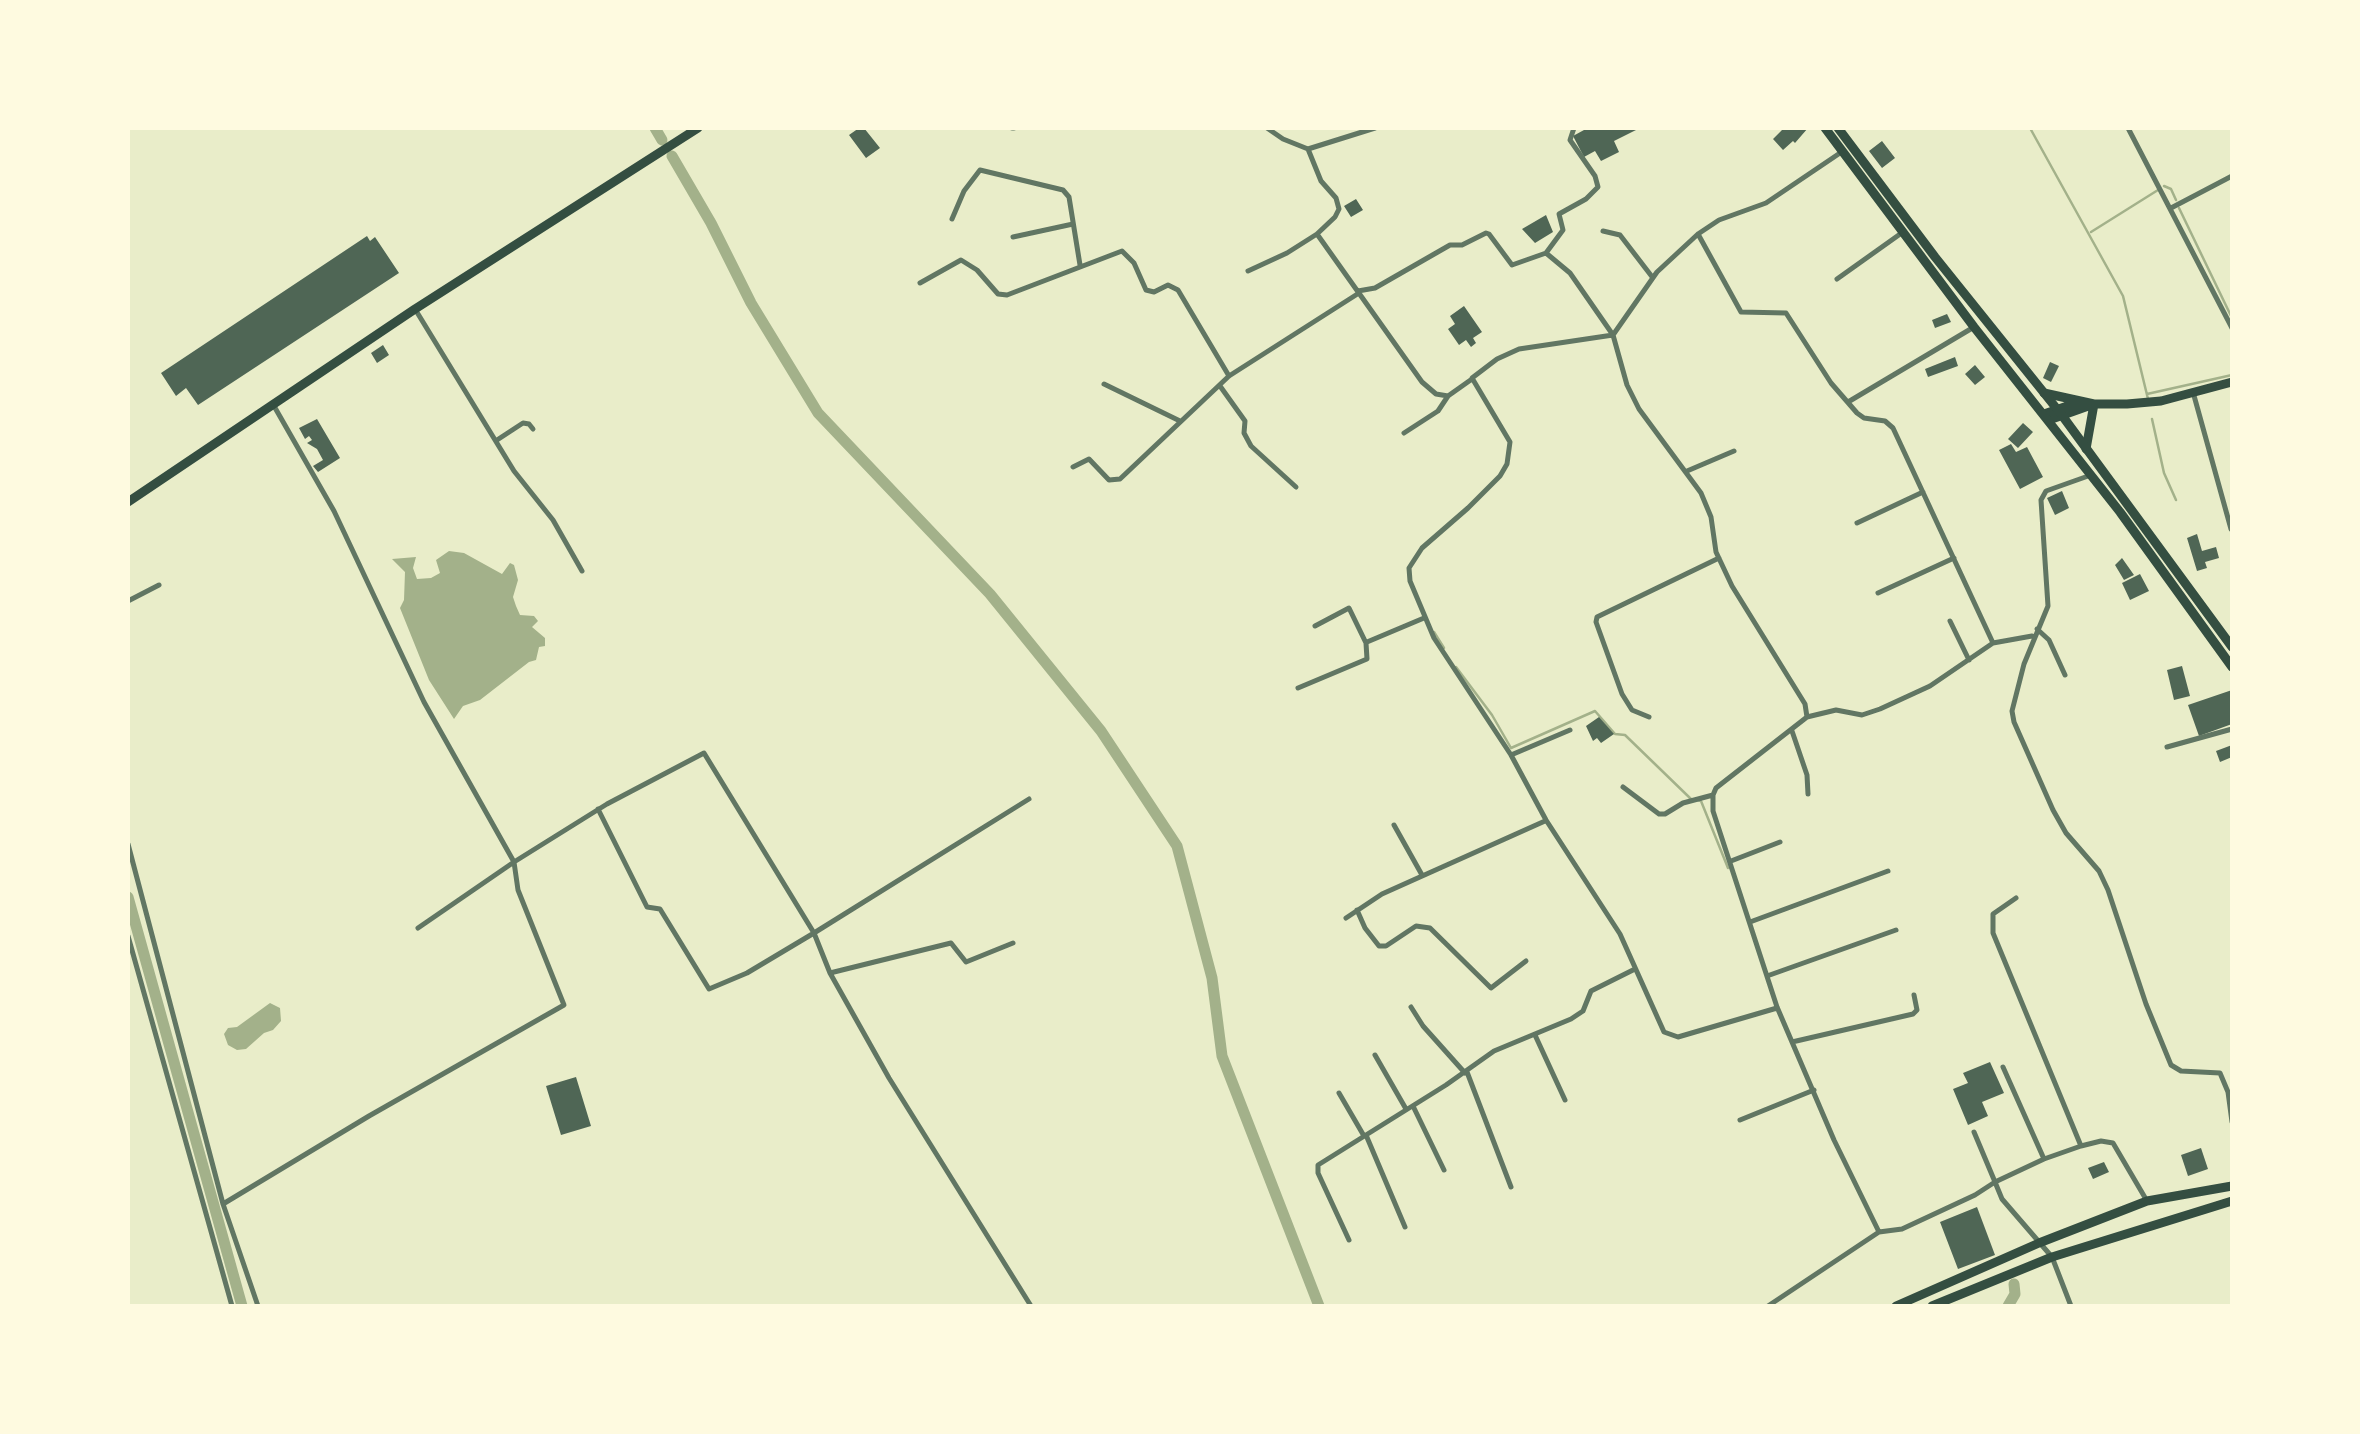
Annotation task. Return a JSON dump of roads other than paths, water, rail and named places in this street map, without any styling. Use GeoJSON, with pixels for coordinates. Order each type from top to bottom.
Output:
{"type":"FeatureCollection","features":[{"type":"Feature","properties":{"kind":"main road"},"geometry":{"type":"LineString","coordinates":[[128,502],[415,309],[698,128]]}},
{"type":"Feature","properties":{"kind":"main road"},"geometry":{"type":"LineString","coordinates":[[1825,128],[2232,666]]}},
{"type":"Feature","properties":{"kind":"main road"},"geometry":{"type":"LineString","coordinates":[[1838,128],[1934,257],[2059,411],[2232,646]]}},
{"type":"Feature","properties":{"kind":"main road"},"geometry":{"type":"LineString","coordinates":[[2044,393],[2114,405],[2160,400],[2232,382]]}},
{"type":"Feature","properties":{"kind":"main road"},"geometry":{"type":"LineString","coordinates":[[2047,417],[2082,401]]}},
{"type":"Feature","properties":{"kind":"main road"},"geometry":{"type":"LineString","coordinates":[[2059,411],[2094,404]]}},
{"type":"Feature","properties":{"kind":"main road"},"geometry":{"type":"LineString","coordinates":[[2086,448],[2094,404]]}},
{"type":"Feature","properties":{"kind":"main road"},"geometry":{"type":"LineString","coordinates":[[1896,1306],[2040,1243],[2147,1202],[2232,1186]]}},
{"type":"Feature","properties":{"kind":"main road"},"geometry":{"type":"LineString","coordinates":[[1932,1306],[2052,1258],[2232,1201]]}},
{"type":"Feature","properties":{"kind":"street"},"geometry":{"type":"LineString","coordinates":[[1266,128],[1308,149],[1375,128]]}},
{"type":"Feature","properties":{"kind":"street"},"geometry":{"type":"LineString","coordinates":[[1073,468],[1089,459],[1109,480],[1120,478],[1230,376],[1359,292],[1375,288],[1450,245],[1462,246],[1490,234],[1512,265],[1546,253],[1563,230],[1559,214],[1586,199],[1598,187],[1596,176],[1570,140],[1574,128]]}},
{"type":"Feature","properties":{"kind":"street"},"geometry":{"type":"LineString","coordinates":[[2128,128],[2232,328]]}},
{"type":"Feature","properties":{"kind":"street"},"geometry":{"type":"LineString","coordinates":[[1248,271],[1286,253],[1335,218],[1339,209],[1336,198],[1325,189],[1308,149]]}},
{"type":"Feature","properties":{"kind":"street"},"geometry":{"type":"LineString","coordinates":[[1404,432],[1438,411],[1448,396],[1497,359],[1519,349],[1613,335],[1653,278],[1698,234],[1719,220],[1766,203],[1843,152]]}},
{"type":"Feature","properties":{"kind":"street"},"geometry":{"type":"LineString","coordinates":[[952,219],[972,177],[984,170],[1063,190],[1069,198],[1080,265]]}},
{"type":"Feature","properties":{"kind":"street"},"geometry":{"type":"LineString","coordinates":[[2171,208],[2232,176]]}},
{"type":"Feature","properties":{"kind":"street"},"geometry":{"type":"LineString","coordinates":[[1014,236],[1072,224]]}},
{"type":"Feature","properties":{"kind":"street"},"geometry":{"type":"LineString","coordinates":[[1603,231],[1620,236],[1653,278]]}},
{"type":"Feature","properties":{"kind":"street"},"geometry":{"type":"LineString","coordinates":[[1837,279],[1903,232]]}},
{"type":"Feature","properties":{"kind":"street"},"geometry":{"type":"LineString","coordinates":[[1317,234],[1422,382],[1436,394],[1448,396]]}},
{"type":"Feature","properties":{"kind":"street"},"geometry":{"type":"LineString","coordinates":[[1698,234],[1741,312],[1786,313],[1848,402],[1864,418],[1885,421],[1893,428],[1993,642]]}},
{"type":"Feature","properties":{"kind":"street"},"geometry":{"type":"LineString","coordinates":[[920,283],[961,260],[977,270],[998,294],[1006,295],[1122,251],[1134,263],[1146,290],[1154,292],[1173,286],[1230,376]]}},
{"type":"Feature","properties":{"kind":"street"},"geometry":{"type":"LineString","coordinates":[[1546,253],[1570,272],[1613,335],[1621,368],[1639,409],[1656,436],[1688,472],[1711,517],[1719,558],[1732,586],[1796,686],[1807,717]]}},
{"type":"Feature","properties":{"kind":"street"},"geometry":{"type":"LineString","coordinates":[[415,309],[514,471],[553,520],[582,571]]}},
{"type":"Feature","properties":{"kind":"street"},"geometry":{"type":"LineString","coordinates":[[1848,402],[1974,327]]}},
{"type":"Feature","properties":{"kind":"street"},"geometry":{"type":"LineString","coordinates":[[1472,378],[1506,432],[1510,451],[1500,476],[1412,560],[1410,581],[1424,618],[1511,756],[1546,820],[1600,901],[1664,1032],[1678,1037],[1777,1008]]}},
{"type":"Feature","properties":{"kind":"street"},"geometry":{"type":"LineString","coordinates":[[1104,384],[1180,421]]}},
{"type":"Feature","properties":{"kind":"street"},"geometry":{"type":"LineString","coordinates":[[1220,386],[1245,420],[1244,433],[1251,446],[1296,487]]}},
{"type":"Feature","properties":{"kind":"street"},"geometry":{"type":"LineString","coordinates":[[2193,392],[2230,529]]}},
{"type":"Feature","properties":{"kind":"street"},"geometry":{"type":"LineString","coordinates":[[223,1204],[564,1005],[518,890],[514,862],[424,702],[334,512],[274,405]]}},
{"type":"Feature","properties":{"kind":"street"},"geometry":{"type":"LineString","coordinates":[[497,440],[523,424],[533,429]]}},
{"type":"Feature","properties":{"kind":"street"},"geometry":{"type":"LineString","coordinates":[[1688,472],[1734,451]]}},
{"type":"Feature","properties":{"kind":"street"},"geometry":{"type":"LineString","coordinates":[[2091,475],[2046,491],[2041,500],[2048,606],[2035,632],[2012,711],[2014,722],[2053,810],[2108,890],[2146,1004],[2172,1066],[2181,1071],[2220,1073],[2228,1092],[2232,1122]]}},
{"type":"Feature","properties":{"kind":"street"},"geometry":{"type":"LineString","coordinates":[[1856,523],[1922,492]]}},
{"type":"Feature","properties":{"kind":"street"},"geometry":{"type":"LineString","coordinates":[[1650,717],[1632,710],[1622,694],[1597,617],[1719,558]]}},
{"type":"Feature","properties":{"kind":"street"},"geometry":{"type":"LineString","coordinates":[[1878,593],[1954,558]]}},
{"type":"Feature","properties":{"kind":"street"},"geometry":{"type":"LineString","coordinates":[[128,601],[159,585]]}},
{"type":"Feature","properties":{"kind":"street"},"geometry":{"type":"LineString","coordinates":[[1298,688],[1367,659],[1366,642],[1348,608],[1315,626]]}},
{"type":"Feature","properties":{"kind":"street"},"geometry":{"type":"LineString","coordinates":[[1366,642],[1424,618]]}},
{"type":"Feature","properties":{"kind":"street"},"geometry":{"type":"LineString","coordinates":[[1950,622],[1969,660]]}},
{"type":"Feature","properties":{"kind":"street"},"geometry":{"type":"LineString","coordinates":[[1623,787],[1658,814],[1666,814],[1683,803],[1712,795],[1807,717],[1836,710],[1862,714],[1880,709],[1930,686],[1993,642],[2009,642],[2035,632]]}},
{"type":"Feature","properties":{"kind":"street"},"geometry":{"type":"LineString","coordinates":[[2035,632],[2049,640],[2065,675]]}},
{"type":"Feature","properties":{"kind":"street"},"geometry":{"type":"LineString","coordinates":[[2167,747],[2232,729]]}},
{"type":"Feature","properties":{"kind":"street"},"geometry":{"type":"LineString","coordinates":[[1511,756],[1570,730]]}},
{"type":"Feature","properties":{"kind":"street"},"geometry":{"type":"LineString","coordinates":[[1792,731],[1807,775],[1808,794]]}},
{"type":"Feature","properties":{"kind":"street"},"geometry":{"type":"LineString","coordinates":[[418,928],[598,809],[704,753],[814,933],[830,972],[889,1078],[1031,1306]]}},
{"type":"Feature","properties":{"kind":"street"},"geometry":{"type":"LineString","coordinates":[[1712,795],[1713,811],[1777,1008],[1853,1182],[1881,1232]]}},
{"type":"Feature","properties":{"kind":"street"},"geometry":{"type":"LineString","coordinates":[[598,809],[647,907],[660,909],[705,987],[718,987],[814,933],[1029,799]]}},
{"type":"Feature","properties":{"kind":"street"},"geometry":{"type":"LineString","coordinates":[[1346,918],[1382,894],[1546,820]]}},
{"type":"Feature","properties":{"kind":"street"},"geometry":{"type":"LineString","coordinates":[[1394,825],[1422,875]]}},
{"type":"Feature","properties":{"kind":"street"},"geometry":{"type":"LineString","coordinates":[[1731,862],[1780,842]]}},
{"type":"Feature","properties":{"kind":"street"},"geometry":{"type":"LineString","coordinates":[[128,844],[223,1204],[258,1306]]}},
{"type":"Feature","properties":{"kind":"street"},"geometry":{"type":"LineString","coordinates":[[1750,922],[1888,871]]}},
{"type":"Feature","properties":{"kind":"street"},"geometry":{"type":"LineString","coordinates":[[2016,898],[1993,914],[1993,933],[2081,1146]]}},
{"type":"Feature","properties":{"kind":"street"},"geometry":{"type":"LineString","coordinates":[[1358,910],[1365,928],[1379,946],[1386,946],[1416,926],[1430,928],[1491,988],[1526,962]]}},
{"type":"Feature","properties":{"kind":"street"},"geometry":{"type":"LineString","coordinates":[[1767,976],[1896,930]]}},
{"type":"Feature","properties":{"kind":"street"},"geometry":{"type":"LineString","coordinates":[[128,936],[232,1306]]}},
{"type":"Feature","properties":{"kind":"street"},"geometry":{"type":"LineString","coordinates":[[830,972],[951,943],[966,962],[1013,943]]}},
{"type":"Feature","properties":{"kind":"street"},"geometry":{"type":"LineString","coordinates":[[1349,1240],[1317,1167],[1494,1050],[1571,1019],[1583,1011],[1592,991],[1635,969]]}},
{"type":"Feature","properties":{"kind":"street"},"geometry":{"type":"LineString","coordinates":[[1792,1042],[1913,1014],[1917,1010],[1914,995]]}},
{"type":"Feature","properties":{"kind":"street"},"geometry":{"type":"LineString","coordinates":[[1411,1008],[1466,1072],[1511,1187]]}},
{"type":"Feature","properties":{"kind":"street"},"geometry":{"type":"LineString","coordinates":[[1536,1035],[1565,1100]]}},
{"type":"Feature","properties":{"kind":"street"},"geometry":{"type":"LineString","coordinates":[[1375,1056],[1410,1108],[1444,1170]]}},
{"type":"Feature","properties":{"kind":"street"},"geometry":{"type":"LineString","coordinates":[[2003,1067],[2044,1159]]}},
{"type":"Feature","properties":{"kind":"street"},"geometry":{"type":"LineString","coordinates":[[1740,1120],[1814,1090]]}},
{"type":"Feature","properties":{"kind":"street"},"geometry":{"type":"LineString","coordinates":[[1339,1093],[1365,1136],[1405,1227]]}},
{"type":"Feature","properties":{"kind":"street"},"geometry":{"type":"LineString","coordinates":[[1974,1132],[2002,1199],[2052,1258],[2071,1306]]}},
{"type":"Feature","properties":{"kind":"street"},"geometry":{"type":"LineString","coordinates":[[1768,1306],[1881,1232],[1902,1230],[2044,1159],[2081,1146],[2100,1141],[2113,1143],[2147,1202]]}},
{"type":"Feature","properties":{"kind":"waterway"},"geometry":{"type":"LineString","coordinates":[[655,128],[662,140]]}},
{"type":"Feature","properties":{"kind":"waterway"},"geometry":{"type":"LineString","coordinates":[[2030,128],[2123,296],[2148,399]]}},
{"type":"Feature","properties":{"kind":"waterway"},"geometry":{"type":"LineString","coordinates":[[672,156],[751,303],[818,413],[990,594],[1101,731],[1177,846],[1212,978],[1222,1056],[1319,1306]]}},
{"type":"Feature","properties":{"kind":"waterway"},"geometry":{"type":"LineString","coordinates":[[2164,186],[2171,189],[2176,200]]}},
{"type":"Feature","properties":{"kind":"waterway"},"geometry":{"type":"LineString","coordinates":[[2091,232],[2158,190]]}},
{"type":"Feature","properties":{"kind":"waterway"},"geometry":{"type":"LineString","coordinates":[[2179,208],[2232,318]]}},
{"type":"Feature","properties":{"kind":"waterway"},"geometry":{"type":"LineString","coordinates":[[2147,394],[2232,375]]}},
{"type":"Feature","properties":{"kind":"waterway"},"geometry":{"type":"LineString","coordinates":[[2152,419],[2164,473],[2176,500]]}},
{"type":"Feature","properties":{"kind":"waterway"},"geometry":{"type":"LineString","coordinates":[[1434,632],[1444,648]]}},
{"type":"Feature","properties":{"kind":"waterway"},"geometry":{"type":"LineString","coordinates":[[1456,667],[1511,748],[1595,711],[1615,734],[1625,735],[1691,799]]}},
{"type":"Feature","properties":{"kind":"waterway"},"geometry":{"type":"LineString","coordinates":[[1697,800],[1701,801],[1728,868]]}},
{"type":"Feature","properties":{"kind":"waterway"},"geometry":{"type":"LineString","coordinates":[[128,897],[242,1306]]}},
{"type":"Feature","properties":{"kind":"waterway"},"geometry":{"type":"LineString","coordinates":[[2008,1306],[2015,1294],[2014,1284]]}}]}
